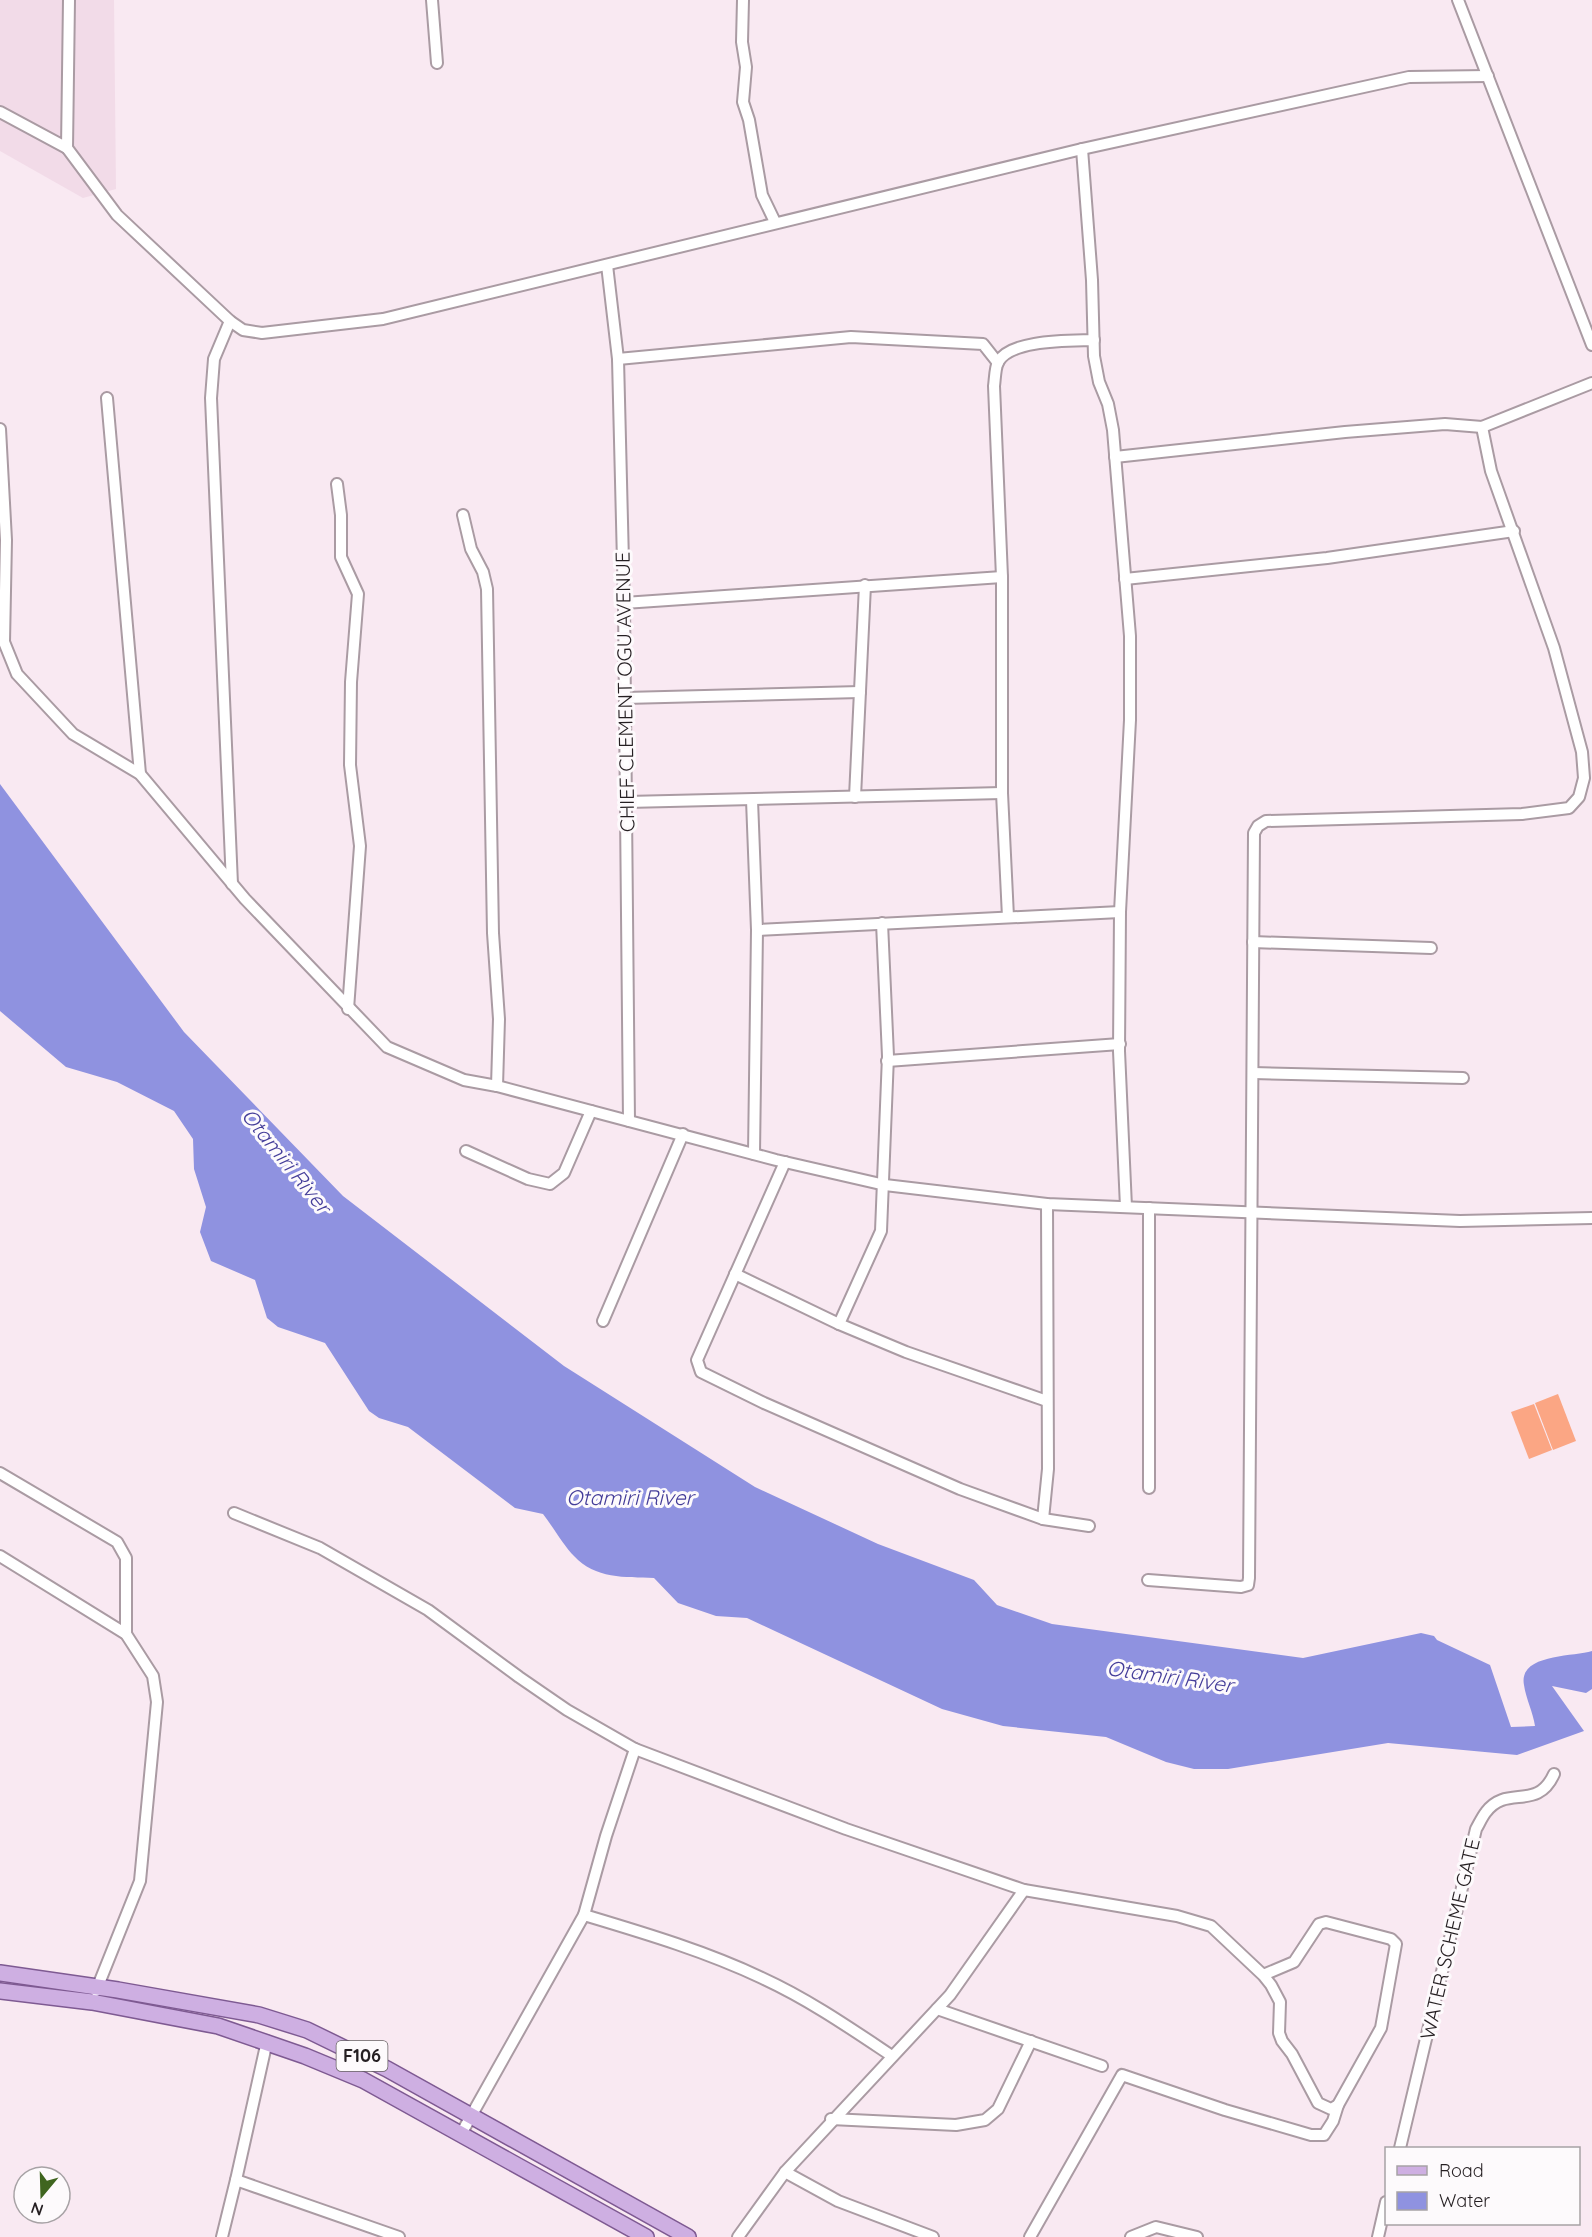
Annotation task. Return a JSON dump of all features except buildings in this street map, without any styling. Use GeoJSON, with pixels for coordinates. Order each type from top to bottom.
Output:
{"type":"FeatureCollection","features":[{"type":"Feature","properties":{"kind":"main road","name":"F106"},"geometry":{"type":"LineString","coordinates":[[0,1973],[260,2015],[284,2022],[330,2040],[688,2237]]}},
{"type":"Feature","properties":{"kind":"main road","name":"F106"},"geometry":{"type":"LineString","coordinates":[[0,1991],[92,2002],[218,2026],[267,2041],[363,2080],[646,2237]]}},
{"type":"Feature","properties":{"kind":"street"},"geometry":{"type":"LineString","coordinates":[[68,148],[69,0]]}},
{"type":"Feature","properties":{"kind":"street"},"geometry":{"type":"LineString","coordinates":[[432,0],[437,63]]}},
{"type":"Feature","properties":{"kind":"street"},"geometry":{"type":"LineString","coordinates":[[743,0],[742,42],[746,67],[743,102],[749,120],[762,195],[775,222]]}},
{"type":"Feature","properties":{"kind":"street"},"geometry":{"type":"LineString","coordinates":[[1458,0],[1592,345]]}},
{"type":"Feature","properties":{"kind":"street"},"geometry":{"type":"LineString","coordinates":[[0,112],[68,148],[117,215],[230,321],[243,330],[262,333],[383,319],[1082,149],[1409,77],[1488,76]]}},
{"type":"Feature","properties":{"kind":"street"},"geometry":{"type":"LineString","coordinates":[[1082,149],[1094,340],[1099,382],[1108,404],[1116,457],[1130,636],[1130,708],[1120,912],[1119,1044],[1126,1207]]}},
{"type":"Feature","properties":{"kind":"street","name":"CHIEF CLEMENT OGU AVENUE"},"geometry":{"type":"LineString","coordinates":[[607,265],[618,359],[627,802],[629,1121]]}},
{"type":"Feature","properties":{"kind":"street"},"geometry":{"type":"LineString","coordinates":[[230,321],[214,359],[211,398],[232,884]]}},
{"type":"Feature","properties":{"kind":"street"},"geometry":{"type":"LineString","coordinates":[[618,359],[851,337],[983,344],[998,363]]}},
{"type":"Feature","properties":{"kind":"street"},"geometry":{"type":"LineString","coordinates":[[1008,917],[1002,793],[1002,577],[994,386],[998,363],[1008,351],[1046,342],[1094,340]]}},
{"type":"Feature","properties":{"kind":"street"},"geometry":{"type":"LineString","coordinates":[[1116,457],[1345,432],[1445,424],[1482,427],[1592,383]]}},
{"type":"Feature","properties":{"kind":"street"},"geometry":{"type":"LineString","coordinates":[[107,398],[140,774]]}},
{"type":"Feature","properties":{"kind":"street"},"geometry":{"type":"LineString","coordinates":[[1148,1580],[1240,1587],[1248,1585],[1254,833],[1258,826],[1266,820],[1522,814],[1569,808],[1579,796],[1584,778],[1582,752],[1554,648],[1491,471],[1482,427]]}},
{"type":"Feature","properties":{"kind":"street"},"geometry":{"type":"LineString","coordinates":[[0,429],[6,540],[4,642],[17,674],[73,734],[140,774],[232,884],[348,1009],[387,1047],[464,1080],[497,1086],[785,1162],[885,1185],[1047,1204],[1460,1221],[1592,1218]]}},
{"type":"Feature","properties":{"kind":"street"},"geometry":{"type":"LineString","coordinates":[[337,484],[341,515],[341,557],[358,594],[351,682],[350,765],[360,846],[348,1009]]}},
{"type":"Feature","properties":{"kind":"street"},"geometry":{"type":"LineString","coordinates":[[463,515],[471,549],[483,572],[487,589],[493,933],[499,1019],[497,1086]]}},
{"type":"Feature","properties":{"kind":"street"},"geometry":{"type":"LineString","coordinates":[[1125,579],[1327,558],[1514,531]]}},
{"type":"Feature","properties":{"kind":"street"},"geometry":{"type":"LineString","coordinates":[[624,603],[1002,577]]}},
{"type":"Feature","properties":{"kind":"street"},"geometry":{"type":"LineString","coordinates":[[855,797],[865,585]]}},
{"type":"Feature","properties":{"kind":"street"},"geometry":{"type":"LineString","coordinates":[[625,698],[860,692]]}},
{"type":"Feature","properties":{"kind":"street"},"geometry":{"type":"LineString","coordinates":[[627,802],[1002,793]]}},
{"type":"Feature","properties":{"kind":"street"},"geometry":{"type":"LineString","coordinates":[[752,800],[757,930],[754,1154]]}},
{"type":"Feature","properties":{"kind":"street"},"geometry":{"type":"LineString","coordinates":[[757,930],[1120,912]]}},
{"type":"Feature","properties":{"kind":"street"},"geometry":{"type":"LineString","coordinates":[[838,1324],[881,1231],[885,1185],[887,1061],[882,923]]}},
{"type":"Feature","properties":{"kind":"street"},"geometry":{"type":"LineString","coordinates":[[1253,942],[1431,948]]}},
{"type":"Feature","properties":{"kind":"street"},"geometry":{"type":"LineString","coordinates":[[887,1061],[1119,1044]]}},
{"type":"Feature","properties":{"kind":"street"},"geometry":{"type":"LineString","coordinates":[[1253,1073],[1463,1078]]}},
{"type":"Feature","properties":{"kind":"street"},"geometry":{"type":"LineString","coordinates":[[466,1151],[528,1179],[550,1184],[564,1173],[591,1111]]}},
{"type":"Feature","properties":{"kind":"street"},"geometry":{"type":"LineString","coordinates":[[603,1321],[683,1134]]}},
{"type":"Feature","properties":{"kind":"street"},"geometry":{"type":"LineString","coordinates":[[785,1162],[697,1360],[701,1372],[764,1404],[949,1484],[1043,1519],[1089,1526]]}},
{"type":"Feature","properties":{"kind":"street"},"geometry":{"type":"LineString","coordinates":[[1043,1519],[1048,1469],[1047,1204]]}},
{"type":"Feature","properties":{"kind":"street"},"geometry":{"type":"LineString","coordinates":[[1149,1208],[1149,1488]]}},
{"type":"Feature","properties":{"kind":"street"},"geometry":{"type":"LineString","coordinates":[[735,1274],[838,1324],[906,1352],[1047,1401]]}},
{"type":"Feature","properties":{"kind":"street"},"geometry":{"type":"LineString","coordinates":[[0,1473],[117,1542],[126,1558],[126,1634]]}},
{"type":"Feature","properties":{"kind":"street"},"geometry":{"type":"LineString","coordinates":[[234,1513],[320,1548],[428,1610],[519,1677],[635,1749],[846,1829],[1024,1890],[1200,1921],[1211,1926],[1263,1975],[1280,2002],[1278,2033],[1318,2103],[1331,2109],[1338,2105]]}},
{"type":"Feature","properties":{"kind":"street"},"geometry":{"type":"LineString","coordinates":[[0,1556],[126,1634],[153,1676],[157,1702],[140,1881],[92,2002]]}},
{"type":"Feature","properties":{"kind":"street"},"geometry":{"type":"LineString","coordinates":[[461,2134],[584,1915],[606,1836],[635,1749]]}},
{"type":"Feature","properties":{"kind":"street","name":"WATER SCHEME GATE"},"geometry":{"type":"LineString","coordinates":[[1400,2147],[1476,1829],[1486,1810],[1503,1798],[1540,1794],[1548,1786],[1554,1774]]}},
{"type":"Feature","properties":{"kind":"street"},"geometry":{"type":"LineString","coordinates":[[738,2237],[785,2172],[831,2120],[937,2009],[1024,1890]]}},
{"type":"Feature","properties":{"kind":"street"},"geometry":{"type":"LineString","coordinates":[[584,1915],[714,1958],[763,1978],[838,2020],[892,2056]]}},
{"type":"Feature","properties":{"kind":"street"},"geometry":{"type":"LineString","coordinates":[[1030,2237],[1122,2074],[1263,2122],[1311,2135],[1324,2135],[1381,2028],[1396,1944],[1391,1939],[1326,1922],[1319,1924],[1294,1962],[1263,1975]]}},
{"type":"Feature","properties":{"kind":"street"},"geometry":{"type":"LineString","coordinates":[[937,2009],[1102,2066]]}},
{"type":"Feature","properties":{"kind":"street"},"geometry":{"type":"LineString","coordinates":[[222,2237],[267,2041]]}},
{"type":"Feature","properties":{"kind":"street"},"geometry":{"type":"LineString","coordinates":[[831,2120],[956,2126],[985,2120],[998,2109],[1030,2041]]}},
{"type":"Feature","properties":{"kind":"street"},"geometry":{"type":"LineString","coordinates":[[785,2172],[838,2201],[933,2237]]}},
{"type":"Feature","properties":{"kind":"street"},"geometry":{"type":"LineString","coordinates":[[236,2180],[364,2232],[399,2237]]}},
{"type":"Feature","properties":{"kind":"street"},"geometry":{"type":"LineString","coordinates":[[1378,2237],[1385,2206]]}},
{"type":"Feature","properties":{"kind":"street"},"geometry":{"type":"LineString","coordinates":[[1131,2237],[1156,2227],[1197,2237]]}},
{"type":"Feature","properties":{"kind":"shaded area"},"geometry":{"type":"Polygon","coordinates":[[[0,0],[114,0],[116,189],[83,198],[0,151],[0,0]]]}},
{"type":"Feature","properties":{"kind":"shaded area"},"geometry":{"type":"Polygon","coordinates":[[[1558,1394],[1576,1441],[1553,1450],[1535,1403],[1558,1394]]]}},
{"type":"Feature","properties":{"kind":"shaded area"},"geometry":{"type":"Polygon","coordinates":[[[1534,1404],[1552,1450],[1529,1459],[1511,1412],[1534,1404]]]}},
{"type":"Feature","properties":{"kind":"water","name":"Otamiri River"},"geometry":{"type":"Polygon","coordinates":[[[0,784],[184,1032],[343,1196],[564,1366],[755,1487],[878,1544],[974,1580],[997,1605],[1052,1624],[1303,1658],[1421,1633],[1434,1636],[1437,1640],[1490,1665],[1511,1727],[1535,1726],[1524,1685],[1524,1675],[1529,1667],[1548,1659],[1592,1651],[1592,1689],[1586,1693],[1552,1686],[1584,1731],[1517,1755],[1388,1743],[1228,1769],[1194,1769],[1166,1762],[1106,1737],[1003,1726],[942,1709],[747,1618],[716,1616],[678,1603],[654,1578],[611,1575],[582,1564],[570,1552],[543,1514],[515,1508],[408,1427],[379,1418],[369,1411],[325,1343],[278,1327],[267,1318],[255,1280],[211,1261],[200,1232],[206,1207],[194,1169],[193,1139],[174,1111],[117,1082],[66,1067],[0,1011],[0,784]]]}}]}
